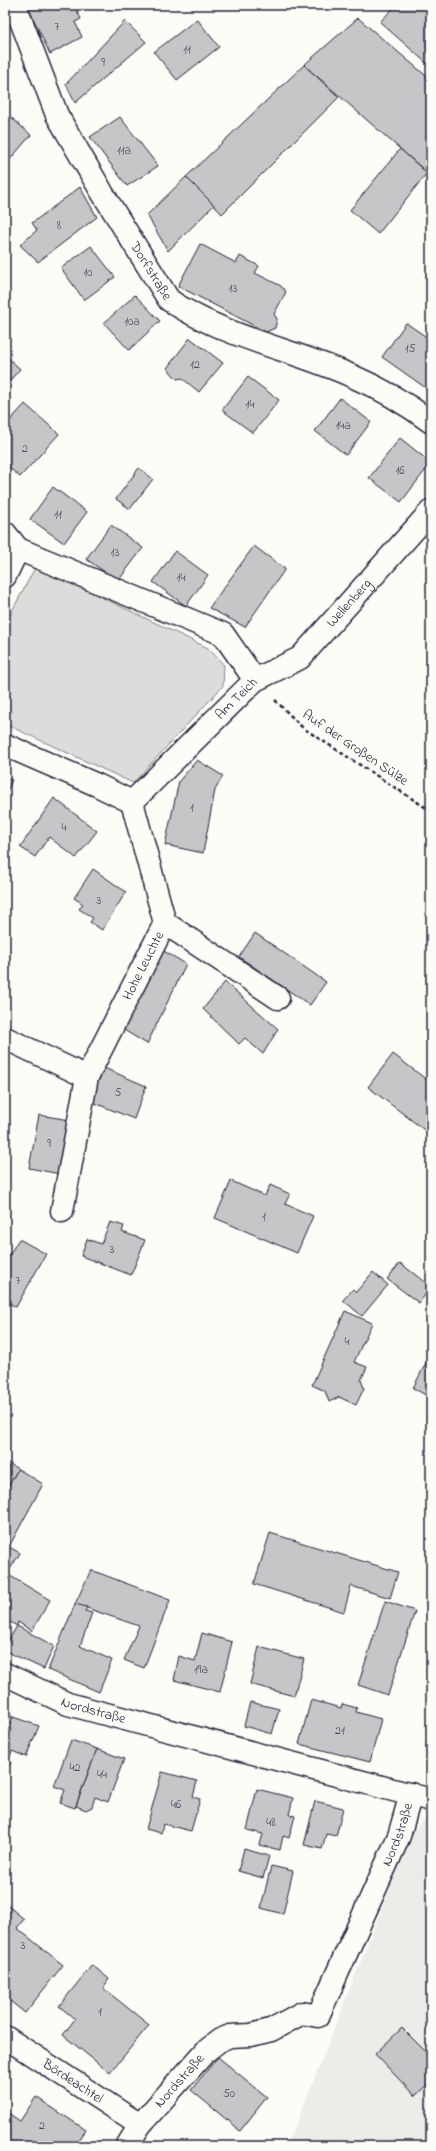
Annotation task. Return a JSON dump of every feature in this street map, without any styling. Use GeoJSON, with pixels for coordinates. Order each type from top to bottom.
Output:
{"type":"FeatureCollection","features":[{"type":"Feature","properties":{"kind":"street","name":"Dorfstraße"},"geometry":{"type":"LineString","coordinates":[[15,5],[57,115],[107,201],[169,300],[182,309],[253,342],[353,376],[409,406],[431,422]]}},
{"type":"Feature","properties":{"kind":"street","name":"Wellenberg"},"geometry":{"type":"LineString","coordinates":[[255,680],[300,658],[431,512]]}},
{"type":"Feature","properties":{"kind":"street","name":"Am Teich"},"geometry":{"type":"LineString","coordinates":[[5,576],[11,541],[223,634],[255,680],[132,802]]}},
{"type":"Feature","properties":{"kind":"street"},"geometry":{"type":"LineString","coordinates":[[5,745],[97,784],[132,802]]}},
{"type":"Feature","properties":{"kind":"street","name":"Hohe Leuchte"},"geometry":{"type":"LineString","coordinates":[[62,1211],[87,1077],[164,923],[132,802]]}},
{"type":"Feature","properties":{"kind":"street"},"geometry":{"type":"LineString","coordinates":[[164,923],[278,998]]}},
{"type":"Feature","properties":{"kind":"street"},"geometry":{"type":"LineString","coordinates":[[5,1038],[87,1077]]}},
{"type":"Feature","properties":{"kind":"street","name":"Nordstraße"},"geometry":{"type":"LineString","coordinates":[[5,1674],[68,1704],[421,1797],[399,1836],[318,2016],[302,2013],[271,2030],[251,2035],[230,2036],[220,2040],[206,2051],[140,2125],[127,2146]]}},
{"type":"Feature","properties":{"kind":"street","name":"Bördeachtel"},"geometry":{"type":"LineString","coordinates":[[5,2037],[140,2125]]}},
{"type":"Feature","properties":{"kind":"path","name":"Auf der Großen Sülze"},"geometry":{"type":"LineString","coordinates":[[255,680],[303,728],[431,811]]}},
{"type":"Feature","properties":{"kind":"shaded area"},"geometry":{"type":"Polygon","coordinates":[[[36,566],[208,648],[224,665],[223,686],[133,783],[5,724],[5,624],[36,566]]]}},
{"type":"Feature","properties":{"kind":"shaded area"},"geometry":{"type":"Polygon","coordinates":[[[431,1817],[431,2146],[285,2146],[296,2125],[412,1832],[421,1822],[431,1817]]]}},
{"type":"Feature","properties":{"kind":"building"},"geometry":{"type":"Polygon","coordinates":[[[27,5],[66,5],[68,10],[75,7],[81,19],[75,22],[82,37],[50,54],[27,5]]]}},
{"type":"Feature","properties":{"kind":"building"},"geometry":{"type":"Polygon","coordinates":[[[396,5],[431,5],[431,67],[380,22],[396,5]]]}},
{"type":"Feature","properties":{"kind":"building"},"geometry":{"type":"Polygon","coordinates":[[[358,18],[431,80],[431,176],[304,65],[358,18]]]}},
{"type":"Feature","properties":{"kind":"building"},"geometry":{"type":"Polygon","coordinates":[[[197,19],[219,47],[177,80],[154,52],[197,19]]]}},
{"type":"Feature","properties":{"kind":"building"},"geometry":{"type":"Polygon","coordinates":[[[125,21],[146,42],[75,103],[66,84],[125,21]]]}},
{"type":"Feature","properties":{"kind":"building"},"geometry":{"type":"Polygon","coordinates":[[[304,65],[339,97],[222,214],[186,177],[304,65]]]}},
{"type":"Feature","properties":{"kind":"building"},"geometry":{"type":"Polygon","coordinates":[[[5,112],[31,135],[6,164],[5,163],[5,112]]]}},
{"type":"Feature","properties":{"kind":"building"},"geometry":{"type":"Polygon","coordinates":[[[120,117],[158,166],[127,186],[90,137],[120,117]]]}},
{"type":"Feature","properties":{"kind":"building"},"geometry":{"type":"Polygon","coordinates":[[[400,149],[427,173],[378,234],[350,210],[400,149]]]}},
{"type":"Feature","properties":{"kind":"building"},"geometry":{"type":"Polygon","coordinates":[[[186,177],[214,205],[168,251],[147,215],[186,177]]]}},
{"type":"Feature","properties":{"kind":"building"},"geometry":{"type":"Polygon","coordinates":[[[80,187],[97,217],[38,262],[20,245],[37,230],[32,223],[80,187]]]}},
{"type":"Feature","properties":{"kind":"building"},"geometry":{"type":"Polygon","coordinates":[[[200,244],[236,263],[240,256],[259,266],[255,273],[281,286],[286,292],[274,314],[277,319],[275,328],[266,332],[178,286],[200,244]]]}},
{"type":"Feature","properties":{"kind":"building"},"geometry":{"type":"Polygon","coordinates":[[[91,246],[115,277],[84,300],[61,268],[91,246]]]}},
{"type":"Feature","properties":{"kind":"building"},"geometry":{"type":"Polygon","coordinates":[[[135,295],[160,321],[129,350],[104,323],[135,295]]]}},
{"type":"Feature","properties":{"kind":"building"},"geometry":{"type":"Polygon","coordinates":[[[406,323],[431,340],[430,391],[382,357],[406,323]]]}},
{"type":"Feature","properties":{"kind":"building"},"geometry":{"type":"Polygon","coordinates":[[[190,338],[223,363],[199,392],[182,378],[177,379],[167,368],[190,338]]]}},
{"type":"Feature","properties":{"kind":"building"},"geometry":{"type":"Polygon","coordinates":[[[5,355],[20,369],[5,386],[5,355]]]}},
{"type":"Feature","properties":{"kind":"building"},"geometry":{"type":"Polygon","coordinates":[[[248,377],[279,400],[253,433],[222,410],[248,377]]]}},
{"type":"Feature","properties":{"kind":"building"},"geometry":{"type":"Polygon","coordinates":[[[340,398],[371,422],[346,455],[315,431],[340,398]]]}},
{"type":"Feature","properties":{"kind":"building"},"geometry":{"type":"Polygon","coordinates":[[[25,404],[59,434],[20,477],[5,464],[5,426],[25,404]]]}},
{"type":"Feature","properties":{"kind":"building"},"geometry":{"type":"Polygon","coordinates":[[[400,438],[431,463],[401,502],[369,478],[400,438]]]}},
{"type":"Feature","properties":{"kind":"building"},"geometry":{"type":"Polygon","coordinates":[[[139,468],[153,479],[130,509],[116,499],[139,468]]]}},
{"type":"Feature","properties":{"kind":"building"},"geometry":{"type":"Polygon","coordinates":[[[53,487],[87,512],[64,543],[30,519],[53,487]]]}},
{"type":"Feature","properties":{"kind":"building"},"geometry":{"type":"Polygon","coordinates":[[[111,525],[143,548],[118,581],[86,559],[111,525]]]}},
{"type":"Feature","properties":{"kind":"building"},"geometry":{"type":"Polygon","coordinates":[[[254,546],[285,569],[245,627],[209,608],[254,546]]]}},
{"type":"Feature","properties":{"kind":"building"},"geometry":{"type":"Polygon","coordinates":[[[175,551],[208,575],[186,606],[153,582],[175,551]]]}},
{"type":"Feature","properties":{"kind":"building"},"geometry":{"type":"Polygon","coordinates":[[[197,760],[223,776],[215,790],[203,853],[165,845],[179,781],[197,760]]]}},
{"type":"Feature","properties":{"kind":"building"},"geometry":{"type":"Polygon","coordinates":[[[5,777],[12,780],[5,796],[5,777]]]}},
{"type":"Feature","properties":{"kind":"building"},"geometry":{"type":"Polygon","coordinates":[[[54,798],[97,831],[76,858],[49,837],[35,857],[20,847],[54,798]]]}},
{"type":"Feature","properties":{"kind":"building"},"geometry":{"type":"Polygon","coordinates":[[[93,869],[126,892],[102,930],[90,922],[93,918],[79,909],[83,904],[74,898],[93,869]]]}},
{"type":"Feature","properties":{"kind":"building"},"geometry":{"type":"Polygon","coordinates":[[[255,933],[326,982],[310,1005],[239,957],[255,933]]]}},
{"type":"Feature","properties":{"kind":"building"},"geometry":{"type":"Polygon","coordinates":[[[162,950],[186,964],[147,1044],[119,1027],[162,950]]]}},
{"type":"Feature","properties":{"kind":"building"},"geometry":{"type":"Polygon","coordinates":[[[225,982],[278,1029],[263,1054],[245,1038],[239,1044],[203,1009],[225,982]]]}},
{"type":"Feature","properties":{"kind":"building"},"geometry":{"type":"Polygon","coordinates":[[[393,1054],[431,1083],[431,1135],[368,1087],[393,1054]]]}},
{"type":"Feature","properties":{"kind":"building"},"geometry":{"type":"Polygon","coordinates":[[[102,1067],[146,1086],[134,1119],[90,1101],[102,1067]]]}},
{"type":"Feature","properties":{"kind":"building"},"geometry":{"type":"Polygon","coordinates":[[[39,1115],[70,1120],[60,1174],[29,1168],[39,1115]]]}},
{"type":"Feature","properties":{"kind":"building"},"geometry":{"type":"Polygon","coordinates":[[[231,1181],[265,1196],[270,1185],[290,1194],[285,1204],[313,1216],[297,1253],[215,1218],[231,1181]]]}},
{"type":"Feature","properties":{"kind":"building"},"geometry":{"type":"Polygon","coordinates":[[[110,1222],[124,1226],[122,1232],[145,1240],[131,1275],[81,1256],[87,1239],[101,1244],[110,1222]]]}},
{"type":"Feature","properties":{"kind":"building"},"geometry":{"type":"Polygon","coordinates":[[[19,1239],[46,1254],[16,1307],[5,1301],[5,1262],[19,1239]]]}},
{"type":"Feature","properties":{"kind":"building"},"geometry":{"type":"Polygon","coordinates":[[[400,1263],[431,1287],[419,1303],[387,1279],[400,1263]]]}},
{"type":"Feature","properties":{"kind":"building"},"geometry":{"type":"Polygon","coordinates":[[[373,1272],[388,1285],[362,1316],[343,1300],[353,1289],[356,1292],[373,1272]]]}},
{"type":"Feature","properties":{"kind":"building"},"geometry":{"type":"Polygon","coordinates":[[[345,1311],[372,1323],[354,1362],[367,1367],[361,1380],[364,1388],[356,1405],[339,1397],[329,1402],[325,1391],[312,1385],[345,1311]]]}},
{"type":"Feature","properties":{"kind":"building"},"geometry":{"type":"Polygon","coordinates":[[[429,1357],[431,1358],[431,1398],[413,1388],[429,1357]]]}},
{"type":"Feature","properties":{"kind":"building"},"geometry":{"type":"Polygon","coordinates":[[[5,1461],[18,1469],[5,1492],[5,1461]]]}},
{"type":"Feature","properties":{"kind":"building"},"geometry":{"type":"Polygon","coordinates":[[[18,1469],[43,1484],[5,1554],[5,1492],[18,1469]]]}},
{"type":"Feature","properties":{"kind":"building"},"geometry":{"type":"Polygon","coordinates":[[[270,1533],[398,1572],[390,1598],[351,1586],[344,1612],[254,1584],[270,1533]]]}},
{"type":"Feature","properties":{"kind":"building"},"geometry":{"type":"Polygon","coordinates":[[[9,1547],[20,1553],[7,1574],[50,1600],[32,1631],[18,1622],[17,1626],[5,1619],[5,1554],[9,1547]]]}},
{"type":"Feature","properties":{"kind":"building"},"geometry":{"type":"Polygon","coordinates":[[[91,1570],[170,1600],[144,1668],[124,1660],[139,1626],[75,1604],[91,1570]]]}},
{"type":"Feature","properties":{"kind":"building"},"geometry":{"type":"Polygon","coordinates":[[[385,1601],[415,1611],[388,1695],[358,1685],[385,1601]]]}},
{"type":"Feature","properties":{"kind":"building"},"geometry":{"type":"Polygon","coordinates":[[[75,1604],[87,1607],[85,1611],[92,1613],[80,1646],[112,1660],[99,1692],[48,1670],[75,1604]]]}},
{"type":"Feature","properties":{"kind":"building"},"geometry":{"type":"Polygon","coordinates":[[[17,1626],[54,1646],[44,1669],[5,1651],[5,1646],[17,1626]]]}},
{"type":"Feature","properties":{"kind":"building"},"geometry":{"type":"Polygon","coordinates":[[[202,1633],[232,1642],[220,1692],[174,1680],[179,1656],[195,1661],[202,1633]]]}},
{"type":"Feature","properties":{"kind":"building"},"geometry":{"type":"Polygon","coordinates":[[[259,1647],[304,1659],[294,1696],[250,1684],[259,1647]]]}},
{"type":"Feature","properties":{"kind":"building"},"geometry":{"type":"Polygon","coordinates":[[[311,1700],[341,1708],[342,1704],[357,1708],[356,1712],[381,1719],[370,1762],[299,1744],[311,1700]]]}},
{"type":"Feature","properties":{"kind":"building"},"geometry":{"type":"Polygon","coordinates":[[[250,1702],[279,1709],[272,1734],[244,1726],[250,1702]]]}},
{"type":"Feature","properties":{"kind":"building"},"geometry":{"type":"Polygon","coordinates":[[[5,1713],[13,1717],[5,1735],[5,1713]]]}},
{"type":"Feature","properties":{"kind":"building"},"geometry":{"type":"Polygon","coordinates":[[[13,1717],[39,1726],[26,1757],[12,1751],[8,1762],[11,1762],[5,1775],[5,1735],[13,1717]]]}},
{"type":"Feature","properties":{"kind":"building"},"geometry":{"type":"Polygon","coordinates":[[[431,1726],[431,1748],[426,1747],[431,1726]]]}},
{"type":"Feature","properties":{"kind":"building"},"geometry":{"type":"Polygon","coordinates":[[[71,1740],[97,1749],[75,1808],[60,1803],[65,1790],[54,1786],[71,1740]]]}},
{"type":"Feature","properties":{"kind":"building"},"geometry":{"type":"Polygon","coordinates":[[[97,1749],[124,1759],[108,1802],[95,1797],[92,1807],[86,1810],[76,1806],[97,1749]]]}},
{"type":"Feature","properties":{"kind":"building"},"geometry":{"type":"Polygon","coordinates":[[[162,1772],[197,1781],[193,1797],[200,1799],[191,1831],[163,1824],[161,1833],[146,1829],[162,1772]]]}},
{"type":"Feature","properties":{"kind":"building"},"geometry":{"type":"Polygon","coordinates":[[[257,1789],[293,1798],[289,1815],[295,1816],[289,1838],[283,1836],[280,1850],[260,1845],[263,1834],[247,1830],[257,1789]]]}},
{"type":"Feature","properties":{"kind":"building"},"geometry":{"type":"Polygon","coordinates":[[[315,1801],[343,1808],[336,1836],[326,1834],[322,1849],[304,1845],[315,1801]]]}},
{"type":"Feature","properties":{"kind":"building"},"geometry":{"type":"Polygon","coordinates":[[[244,1849],[269,1856],[263,1878],[238,1871],[244,1849]]]}},
{"type":"Feature","properties":{"kind":"building"},"geometry":{"type":"Polygon","coordinates":[[[271,1866],[293,1871],[283,1914],[261,1908],[271,1866]]]}},
{"type":"Feature","properties":{"kind":"building"},"geometry":{"type":"Polygon","coordinates":[[[7,1905],[24,1919],[17,1928],[63,1965],[25,2013],[5,1997],[5,1907],[7,1905]]]}},
{"type":"Feature","properties":{"kind":"building"},"geometry":{"type":"Polygon","coordinates":[[[92,1965],[109,1979],[103,1988],[149,2025],[110,2073],[63,2035],[75,2019],[59,2006],[92,1965]]]}},
{"type":"Feature","properties":{"kind":"building"},"geometry":{"type":"Polygon","coordinates":[[[402,2028],[431,2057],[431,2081],[415,2096],[375,2054],[402,2028]]]}},
{"type":"Feature","properties":{"kind":"building"},"geometry":{"type":"Polygon","coordinates":[[[218,2057],[267,2097],[240,2131],[191,2090],[218,2057]]]}},
{"type":"Feature","properties":{"kind":"building"},"geometry":{"type":"Polygon","coordinates":[[[36,2097],[86,2130],[75,2146],[12,2146],[9,2144],[5,2146],[5,2111],[20,2121],[36,2097]]]}},
{"type":"Feature","properties":{"kind":"building"},"geometry":{"type":"Polygon","coordinates":[[[145,2140],[152,2146],[140,2146],[145,2140]]]}}]}
